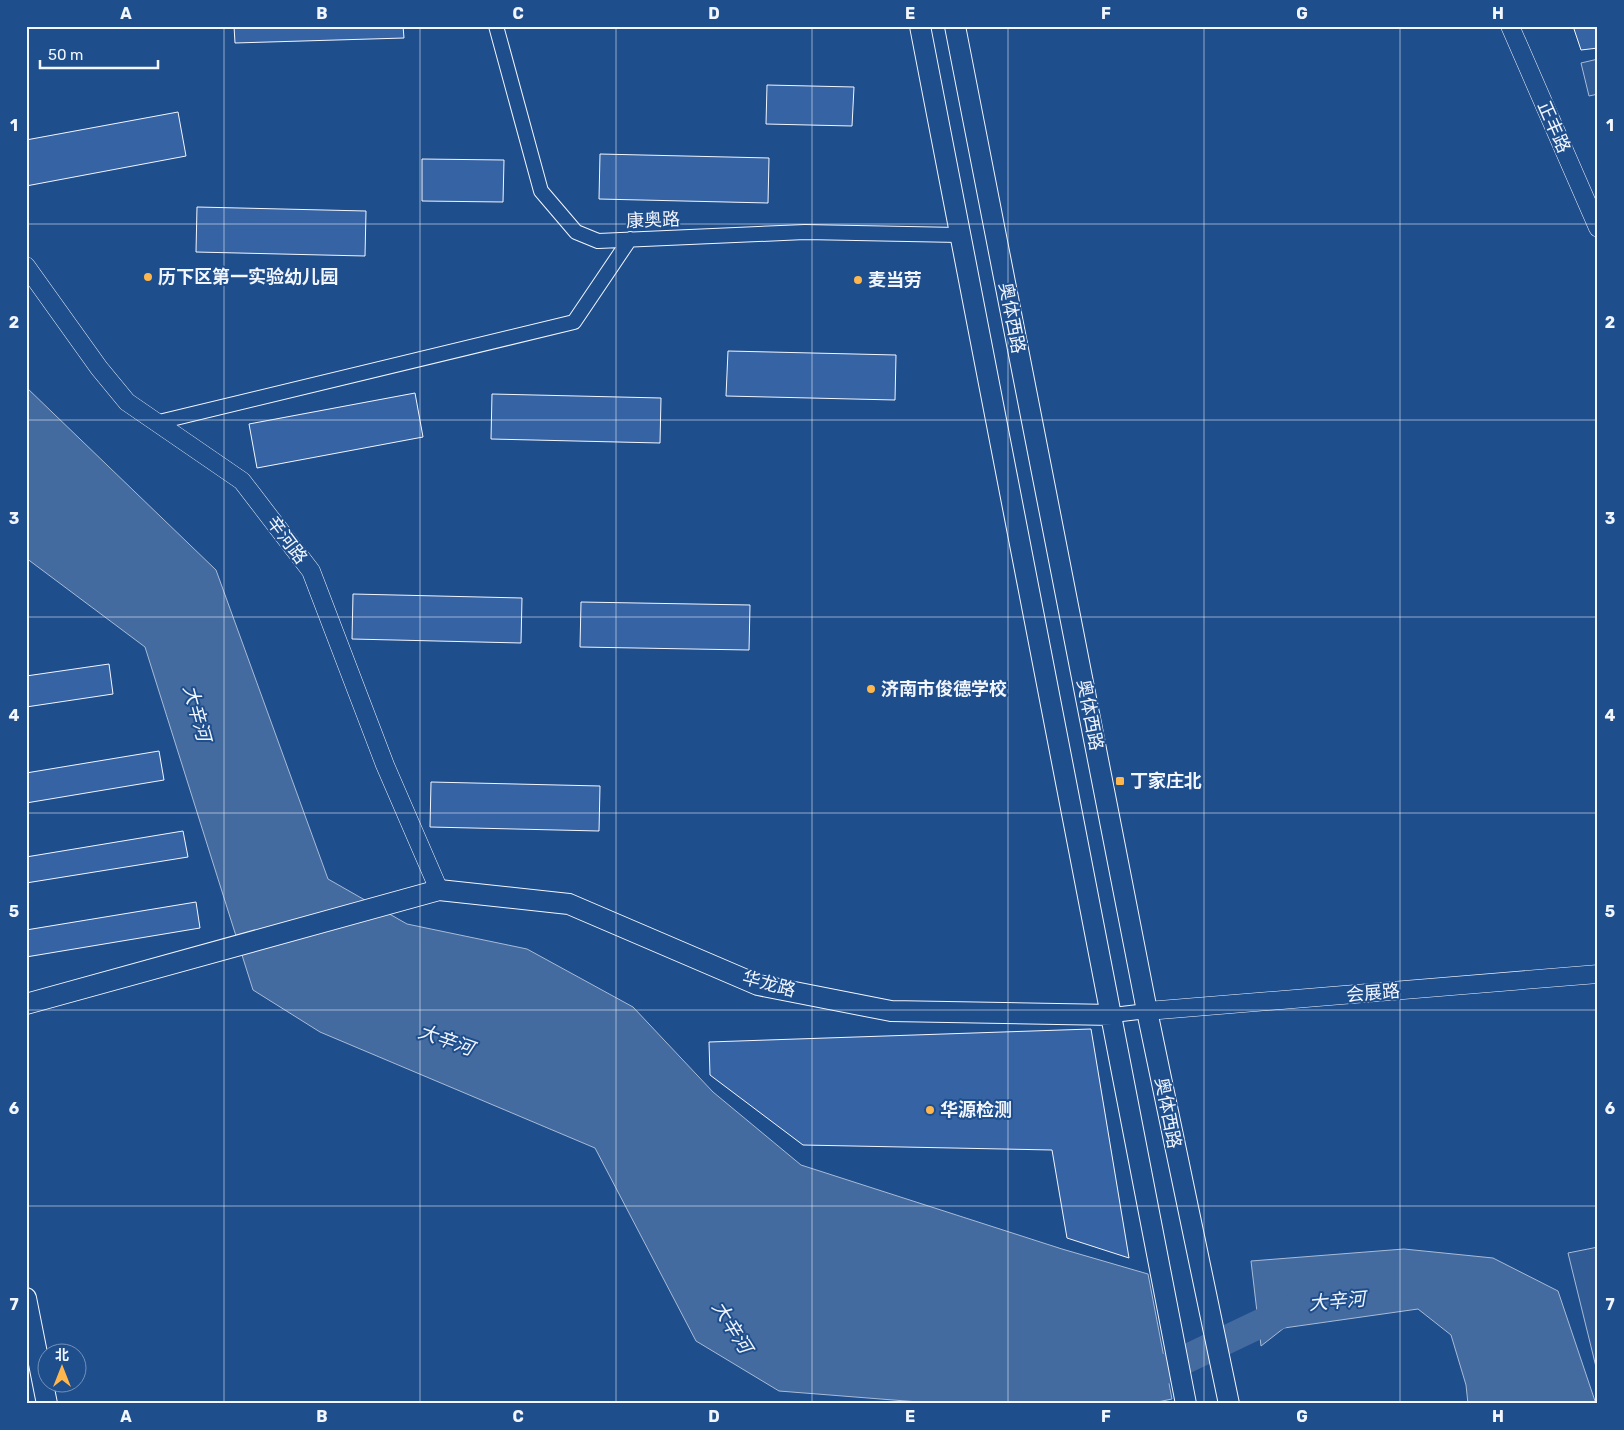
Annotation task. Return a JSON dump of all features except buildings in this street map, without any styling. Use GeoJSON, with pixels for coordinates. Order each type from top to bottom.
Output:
{"type":"FeatureCollection","features":[{"type":"Feature","properties":{"kind":"main road","name":"奥体西路"},"geometry":{"type":"LineString","coordinates":[[920,26],[1186,1401]]}},
{"type":"Feature","properties":{"kind":"main road","name":"奥体西路"},"geometry":{"type":"LineString","coordinates":[[955,26],[1148,1011],[1227,1395]]}},
{"type":"Feature","properties":{"kind":"main road","name":"华龙路"},"geometry":{"type":"LineString","coordinates":[[439,890],[569,904],[758,985],[891,1010],[1113,1016]]}},
{"type":"Feature","properties":{"kind":"main road"},"geometry":{"type":"LineString","coordinates":[[26,1004],[439,890]]}},
{"type":"Feature","properties":{"kind":"main road"},"geometry":{"type":"LineString","coordinates":[[26,1298],[47,1404]]}},
{"type":"Feature","properties":{"kind":"street","name":"康奥路"},"geometry":{"type":"LineString","coordinates":[[496,26],[541,191],[576,232],[598,241],[805,232],[959,235]]}},
{"type":"Feature","properties":{"kind":"street","name":"正丰路"},"geometry":{"type":"LineString","coordinates":[[1510,26],[1598,228]]}},
{"type":"Feature","properties":{"kind":"street"},"geometry":{"type":"LineString","coordinates":[[159,422],[574,322],[630,239]]}},
{"type":"Feature","properties":{"kind":"street","name":"辛河路"},"geometry":{"type":"LineString","coordinates":[[26,266],[113,386],[127,402],[159,422],[242,481],[311,571],[386,765],[439,890]]}},
{"type":"Feature","properties":{"kind":"street","name":"会展路"},"geometry":{"type":"LineString","coordinates":[[1148,1011],[1598,974]]}},
{"type":"Feature","properties":{"kind":"street"},"geometry":{"type":"LineString","coordinates":[[1113,1016],[1148,1011]]}},
{"type":"Feature","properties":{"kind":"shaded area"},"geometry":{"type":"Polygon","coordinates":[[[1598,59],[1598,94],[1589,96],[1581,63],[1598,59]]]}},
{"type":"Feature","properties":{"kind":"shaded area"},"geometry":{"type":"Polygon","coordinates":[[[1598,1247],[1598,1375],[1568,1253],[1598,1247]]]}},
{"type":"Feature","properties":{"kind":"water"},"geometry":{"type":"Polygon","coordinates":[[[26,387],[216,570],[328,879],[407,924],[527,949],[633,1007],[713,1092],[801,1165],[1062,1249],[1148,1274],[1172,1399],[1148,1404],[944,1404],[779,1391],[696,1341],[595,1148],[320,1032],[253,990],[145,647],[26,558],[26,387]]]}},
{"type":"Feature","properties":{"kind":"water"},"geometry":{"type":"Polygon","coordinates":[[[1404,1249],[1493,1258],[1558,1291],[1596,1404],[1468,1404],[1466,1385],[1451,1335],[1418,1309],[1284,1328],[1261,1346],[1251,1261],[1404,1249]]]}},
{"type":"Feature","properties":{"kind":"waterway","name":"大辛河"},"geometry":{"type":"LineString","coordinates":[[1092,1404],[1293,1308]]}},
{"type":"Feature","properties":{"kind":"place","name":"历下区第一实验幼儿园"},"geometry":{"type":"Point","coordinates":[148,277]}},
{"type":"Feature","properties":{"kind":"place","name":"麦当劳"},"geometry":{"type":"Point","coordinates":[858,280]}},
{"type":"Feature","properties":{"kind":"place","name":"济南市俊德学校"},"geometry":{"type":"Point","coordinates":[871,689]}},
{"type":"Feature","properties":{"kind":"place","name":"丁家庄北"},"geometry":{"type":"Point","coordinates":[1120,781]}},
{"type":"Feature","properties":{"kind":"place","name":"华源检测"},"geometry":{"type":"Point","coordinates":[930,1110]}}]}
